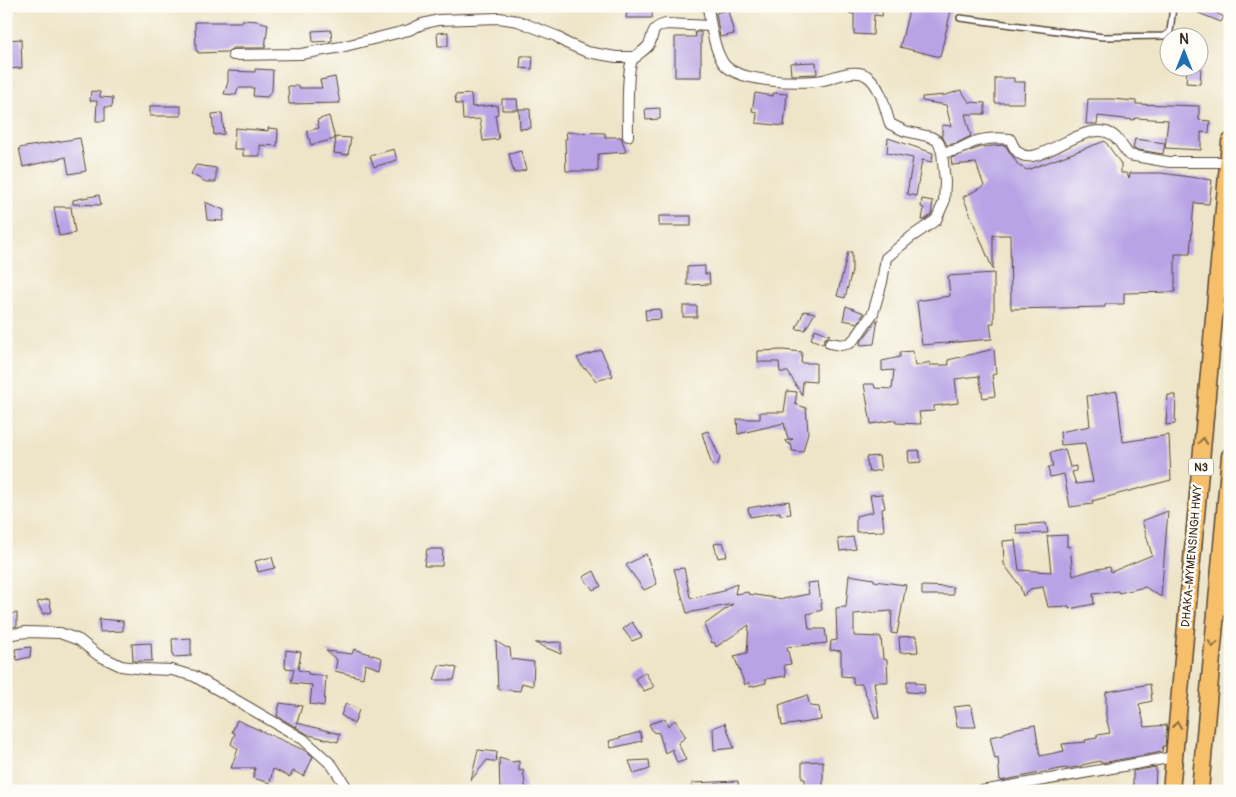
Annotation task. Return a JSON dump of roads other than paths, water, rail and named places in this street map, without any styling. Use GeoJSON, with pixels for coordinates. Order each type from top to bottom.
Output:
{"type":"FeatureCollection","features":[{"type":"Feature","properties":{"kind":"highway","name":"DHAKA-MYMENSINGH HWY"},"geometry":{"type":"LineString","coordinates":[[1171,791],[1230,142]]}},
{"type":"Feature","properties":{"kind":"highway","name":"N3"},"geometry":{"type":"LineString","coordinates":[[1200,791],[1230,456]]}},
{"type":"Feature","properties":{"kind":"street"},"geometry":{"type":"LineString","coordinates":[[708,6],[710,26],[722,62],[730,70],[753,78],[772,81],[820,80],[858,72],[867,76],[877,86],[890,124],[905,131],[938,141],[942,152],[945,182],[944,202],[936,220],[911,237],[886,258],[882,282],[873,313],[857,336],[850,343],[841,345],[830,343]]}},
{"type":"Feature","properties":{"kind":"street"},"geometry":{"type":"LineString","coordinates":[[233,55],[301,54],[341,47],[409,30],[438,20],[499,18],[518,20],[587,52],[616,57],[636,57]]}},
{"type":"Feature","properties":{"kind":"street"},"geometry":{"type":"LineString","coordinates":[[628,136],[632,60],[649,45],[652,33],[659,26],[666,24],[710,26]]}},
{"type":"Feature","properties":{"kind":"street"},"geometry":{"type":"LineString","coordinates":[[942,152],[957,151],[980,140],[999,138],[1010,139],[1018,152],[1023,156],[1036,157],[1068,140],[1092,132],[1106,132],[1114,136],[1129,155],[1169,162],[1228,162]]}},
{"type":"Feature","properties":{"kind":"street"},"geometry":{"type":"LineString","coordinates":[[6,635],[26,632],[60,633],[79,640],[98,655],[122,666],[172,670],[194,676],[303,739],[332,765],[349,791]]}},
{"type":"Feature","properties":{"kind":"street"},"geometry":{"type":"LineString","coordinates":[[982,791],[1174,757]]}},
{"type":"Feature","properties":{"kind":"lane"},"geometry":{"type":"LineString","coordinates":[[960,18],[1103,37],[1164,36],[1170,32],[1173,6]]}}]}
